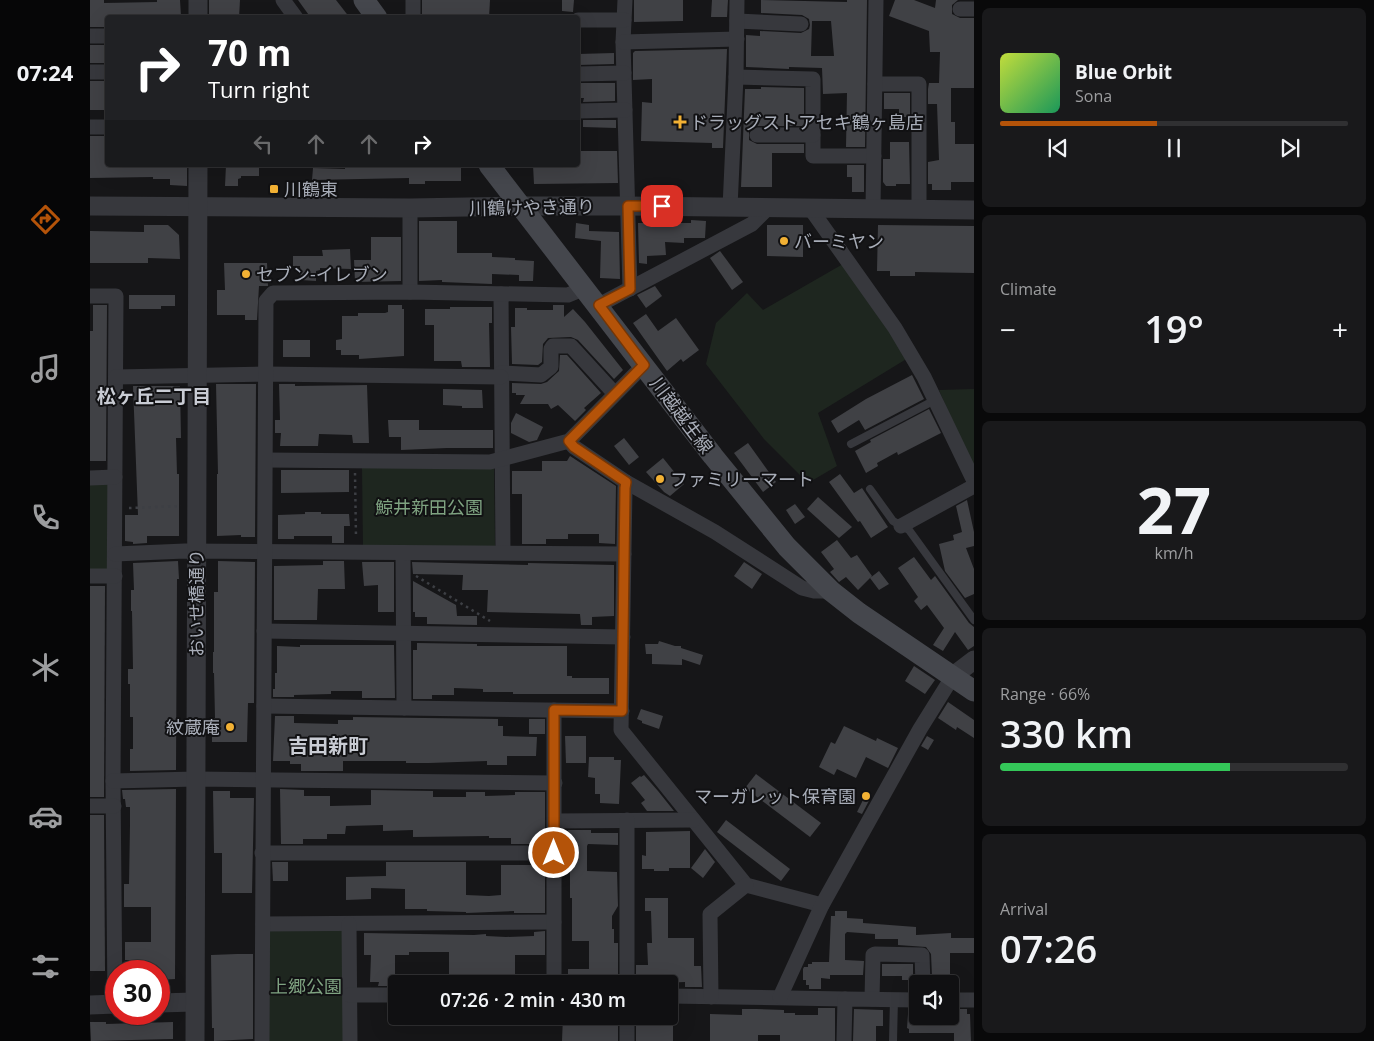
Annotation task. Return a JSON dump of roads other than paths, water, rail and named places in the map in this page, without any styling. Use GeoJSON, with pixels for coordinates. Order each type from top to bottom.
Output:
{"type":"FeatureCollection","features":[{"type":"Feature","properties":{"kind":"main road"},"geometry":{"type":"LineString","coordinates":[[364,0],[375,15]]}},
{"type":"Feature","properties":{"kind":"main road","name":"川越越生線"},"geometry":{"type":"LineString","coordinates":[[492,167],[769,526],[805,566],[830,591],[859,613],[974,690]]}},
{"type":"Feature","properties":{"kind":"street"},"geometry":{"type":"LineString","coordinates":[[198,0],[198,15]]}},
{"type":"Feature","properties":{"kind":"street"},"geometry":{"type":"LineString","coordinates":[[283,0],[294,15]]}},
{"type":"Feature","properties":{"kind":"street"},"geometry":{"type":"LineString","coordinates":[[413,0],[413,15]]}},
{"type":"Feature","properties":{"kind":"street"},"geometry":{"type":"LineString","coordinates":[[625,0],[623,42],[630,289]]}},
{"type":"Feature","properties":{"kind":"street"},"geometry":{"type":"LineString","coordinates":[[730,207],[736,76],[737,0]]}},
{"type":"Feature","properties":{"kind":"street"},"geometry":{"type":"LineString","coordinates":[[873,209],[876,0]]}},
{"type":"Feature","properties":{"kind":"street"},"geometry":{"type":"LineString","coordinates":[[580,20],[624,20]]}},
{"type":"Feature","properties":{"kind":"street"},"geometry":{"type":"LineString","coordinates":[[737,21],[801,24]]}},
{"type":"Feature","properties":{"kind":"street"},"geometry":{"type":"LineString","coordinates":[[90,36],[105,36]]}},
{"type":"Feature","properties":{"kind":"street"},"geometry":{"type":"LineString","coordinates":[[623,42],[736,39]]}},
{"type":"Feature","properties":{"kind":"street"},"geometry":{"type":"LineString","coordinates":[[90,72],[105,72]]}},
{"type":"Feature","properties":{"kind":"street"},"geometry":{"type":"LineString","coordinates":[[580,74],[624,73]]}},
{"type":"Feature","properties":{"kind":"street"},"geometry":{"type":"LineString","coordinates":[[736,76],[813,79],[813,156],[874,156]]}},
{"type":"Feature","properties":{"kind":"street"},"geometry":{"type":"LineString","coordinates":[[875,84],[919,84],[919,210]]}},
{"type":"Feature","properties":{"kind":"street"},"geometry":{"type":"LineString","coordinates":[[580,111],[625,110]]}},
{"type":"Feature","properties":{"kind":"street"},"geometry":{"type":"LineString","coordinates":[[90,127],[105,127]]}},
{"type":"Feature","properties":{"kind":"street"},"geometry":{"type":"LineString","coordinates":[[757,135],[813,135]]}},
{"type":"Feature","properties":{"kind":"street","name":"おいせ橋通り"},"geometry":{"type":"LineString","coordinates":[[194,1041],[198,167]]}},
{"type":"Feature","properties":{"kind":"street","name":"川鶴けやき通り"},"geometry":{"type":"LineString","coordinates":[[90,206],[410,208],[628,206],[974,210]]}},
{"type":"Feature","properties":{"kind":"street"},"geometry":{"type":"LineString","coordinates":[[410,208],[410,292]]}},
{"type":"Feature","properties":{"kind":"street"},"geometry":{"type":"LineString","coordinates":[[599,305],[752,224],[768,208]]}},
{"type":"Feature","properties":{"kind":"street"},"geometry":{"type":"LineString","coordinates":[[810,208],[895,328],[924,377],[974,481]]}},
{"type":"Feature","properties":{"kind":"street"},"geometry":{"type":"LineString","coordinates":[[262,1041],[266,301],[273,293],[410,292],[568,295],[585,288]]}},
{"type":"Feature","properties":{"kind":"street"},"geometry":{"type":"LineString","coordinates":[[501,294],[503,552]]}},
{"type":"Feature","properties":{"kind":"street"},"geometry":{"type":"LineString","coordinates":[[90,296],[116,296],[116,554],[113,781],[116,960]]}},
{"type":"Feature","properties":{"kind":"street"},"geometry":{"type":"LineString","coordinates":[[116,377],[266,374],[541,375],[552,367],[551,349],[553,346],[571,346],[615,394]]}},
{"type":"Feature","properties":{"kind":"street"},"geometry":{"type":"LineString","coordinates":[[266,460],[490,462],[502,460],[569,441],[644,365]]}},
{"type":"Feature","properties":{"kind":"street"},"geometry":{"type":"LineString","coordinates":[[569,441],[574,447],[626,482],[714,532],[802,588],[814,591],[830,591]]}},
{"type":"Feature","properties":{"kind":"street"},"geometry":{"type":"LineString","coordinates":[[90,478],[115,477]]}},
{"type":"Feature","properties":{"kind":"street"},"geometry":{"type":"LineString","coordinates":[[626,482],[622,730],[746,885],[822,905]]}},
{"type":"Feature","properties":{"kind":"street"},"geometry":{"type":"LineString","coordinates":[[901,526],[974,486]]}},
{"type":"Feature","properties":{"kind":"street"},"geometry":{"type":"LineString","coordinates":[[116,554],[196,551],[624,554]]}},
{"type":"Feature","properties":{"kind":"street"},"geometry":{"type":"LineString","coordinates":[[403,553],[404,708]]}},
{"type":"Feature","properties":{"kind":"street"},"geometry":{"type":"LineString","coordinates":[[90,576],[115,576]]}},
{"type":"Feature","properties":{"kind":"street"},"geometry":{"type":"LineString","coordinates":[[264,631],[623,637]]}},
{"type":"Feature","properties":{"kind":"street"},"geometry":{"type":"LineString","coordinates":[[780,997],[822,905],[920,729],[953,676],[974,660]]}},
{"type":"Feature","properties":{"kind":"street"},"geometry":{"type":"LineString","coordinates":[[264,706],[622,711]]}},
{"type":"Feature","properties":{"kind":"street"},"geometry":{"type":"LineString","coordinates":[[554,710],[554,975]]}},
{"type":"Feature","properties":{"kind":"street"},"geometry":{"type":"LineString","coordinates":[[113,781],[196,778],[555,783]]}},
{"type":"Feature","properties":{"kind":"street"},"geometry":{"type":"LineString","coordinates":[[90,806],[114,806]]}},
{"type":"Feature","properties":{"kind":"street"},"geometry":{"type":"LineString","coordinates":[[627,820],[627,975]]}},
{"type":"Feature","properties":{"kind":"street"},"geometry":{"type":"LineString","coordinates":[[555,821],[693,820]]}},
{"type":"Feature","properties":{"kind":"street"},"geometry":{"type":"LineString","coordinates":[[262,853],[554,853]]}},
{"type":"Feature","properties":{"kind":"street"},"geometry":{"type":"LineString","coordinates":[[711,997],[710,914],[746,885]]}},
{"type":"Feature","properties":{"kind":"street"},"geometry":{"type":"LineString","coordinates":[[263,924],[554,922]]}},
{"type":"Feature","properties":{"kind":"street"},"geometry":{"type":"LineString","coordinates":[[349,924],[350,1041]]}},
{"type":"Feature","properties":{"kind":"street"},"geometry":{"type":"LineString","coordinates":[[872,999],[873,955],[875,954],[922,955],[923,975]]}},
{"type":"Feature","properties":{"kind":"street"},"geometry":{"type":"LineString","coordinates":[[350,995],[388,995]]}},
{"type":"Feature","properties":{"kind":"street"},"geometry":{"type":"LineString","coordinates":[[678,996],[909,1000]]}},
{"type":"Feature","properties":{"kind":"street"},"geometry":{"type":"LineString","coordinates":[[844,1041],[845,999]]}},
{"type":"Feature","properties":{"kind":"street"},"geometry":{"type":"LineString","coordinates":[[959,1000],[974,1000]]}},
{"type":"Feature","properties":{"kind":"street"},"geometry":{"type":"LineString","coordinates":[[170,1003],[194,1002]]}},
{"type":"Feature","properties":{"kind":"street"},"geometry":{"type":"LineString","coordinates":[[90,1005],[105,1004]]}},
{"type":"Feature","properties":{"kind":"street"},"geometry":{"type":"LineString","coordinates":[[627,1025],[627,1041]]}},
{"type":"Feature","properties":{"kind":"lane"},"geometry":{"type":"LineString","coordinates":[[851,444],[934,400]]}},
{"type":"Feature","properties":{"kind":"lane"},"geometry":{"type":"LineString","coordinates":[[870,489],[893,521],[909,530],[974,620]]}},
{"type":"Feature","properties":{"kind":"lane"},"geometry":{"type":"LineString","coordinates":[[893,1041],[894,1000]]}},
{"type":"Feature","properties":{"kind":"place","name":"ドラッグストアセキ鶴ヶ島店"},"geometry":{"type":"Point","coordinates":[680,122]}},
{"type":"Feature","properties":{"kind":"place","name":"川鶴東"},"geometry":{"type":"Point","coordinates":[274,189]}},
{"type":"Feature","properties":{"kind":"place","name":"バーミヤン"},"geometry":{"type":"Point","coordinates":[784,241]}},
{"type":"Feature","properties":{"kind":"place","name":"セブン-イレブン"},"geometry":{"type":"Point","coordinates":[246,274]}},
{"type":"Feature","properties":{"kind":"place","name":"ファミリーマート"},"geometry":{"type":"Point","coordinates":[660,479]}},
{"type":"Feature","properties":{"kind":"place","name":"紋蔵庵"},"geometry":{"type":"Point","coordinates":[230,727]}},
{"type":"Feature","properties":{"kind":"place","name":"マーガレット保育園"},"geometry":{"type":"Point","coordinates":[866,796]}},
{"type":"Feature","properties":{"kind":"district","name":"松ヶ丘二丁目"},"geometry":{"type":"Point","coordinates":[154,396]}},
{"type":"Feature","properties":{"kind":"district","name":"吉田新町"},"geometry":{"type":"Point","coordinates":[328,745]}},
{"type":"Feature","properties":{"kind":"park label","name":"鯨井新田公園"},"geometry":{"type":"Point","coordinates":[429,507]}},
{"type":"Feature","properties":{"kind":"park label","name":"上郷公園"},"geometry":{"type":"Point","coordinates":[306,986]}}]}
